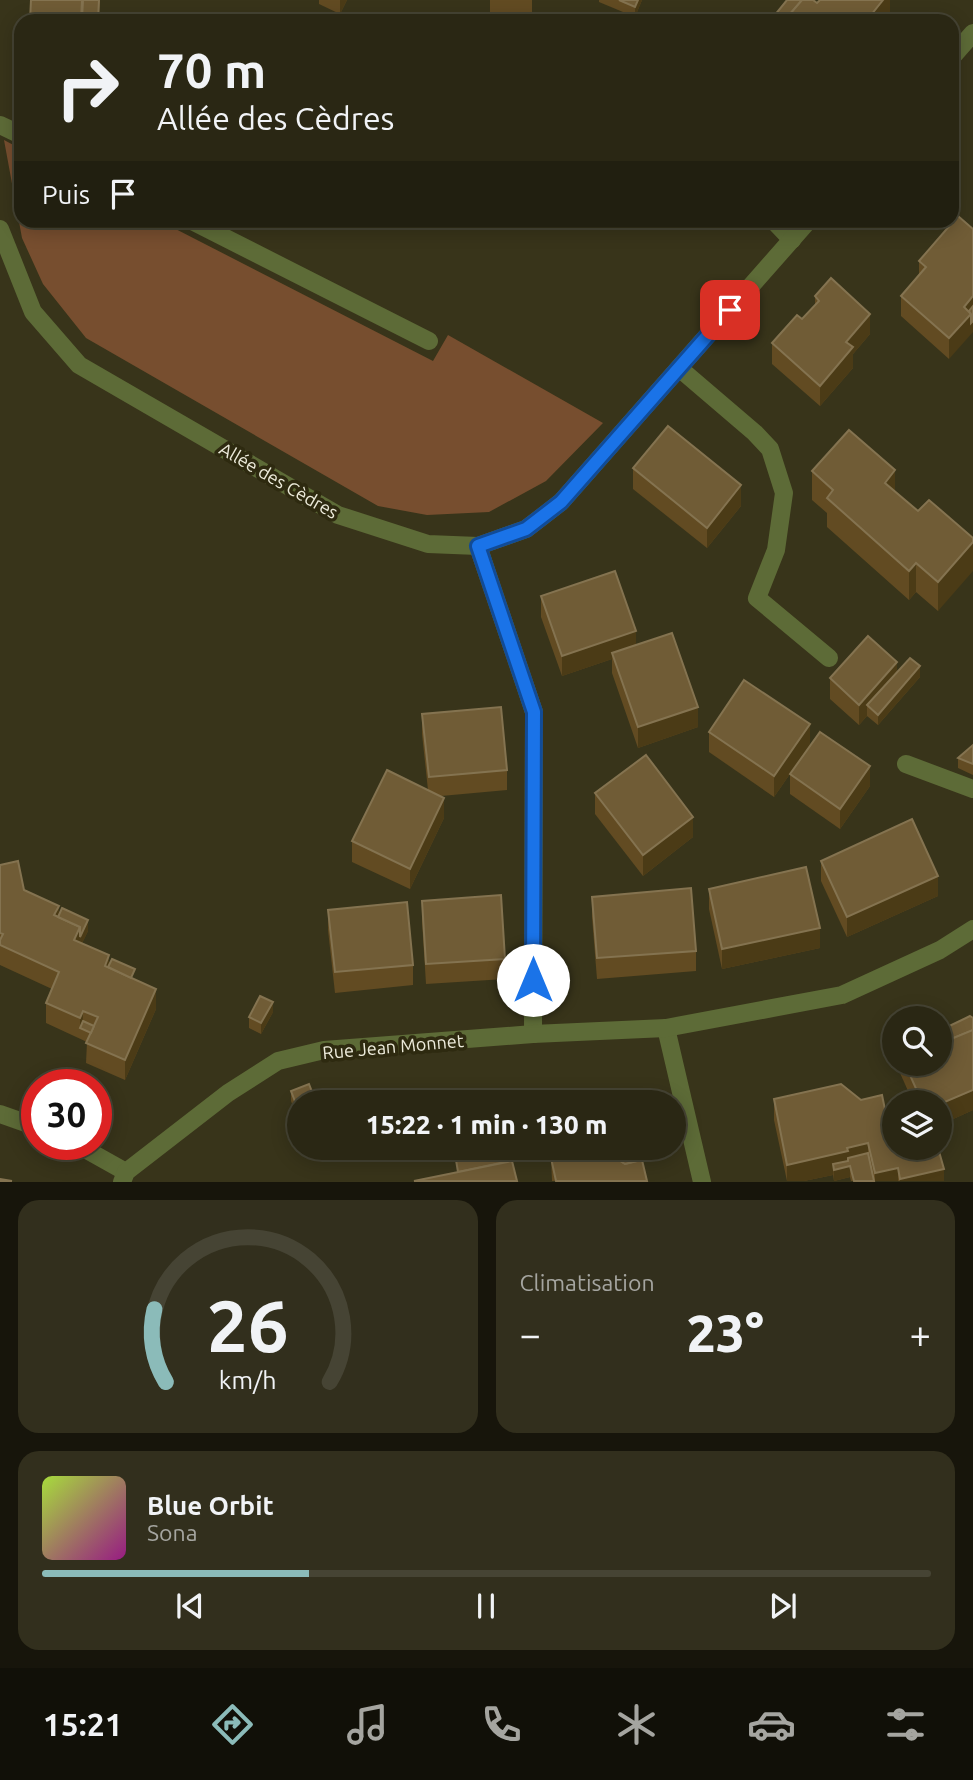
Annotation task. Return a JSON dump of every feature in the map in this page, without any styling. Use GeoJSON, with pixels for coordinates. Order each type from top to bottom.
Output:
{"type":"FeatureCollection","features":[{"type":"Feature","properties":{"kind":"street"},"geometry":{"type":"LineString","coordinates":[[959,49],[973,33]]}},
{"type":"Feature","properties":{"kind":"street"},"geometry":{"type":"LineString","coordinates":[[206,228],[429,341]]}},
{"type":"Feature","properties":{"kind":"street"},"geometry":{"type":"LineString","coordinates":[[781,228],[792,240]]}},
{"type":"Feature","properties":{"kind":"street","name":"Allée des Cèdres"},"geometry":{"type":"LineString","coordinates":[[0,229],[33,312],[79,365],[338,515],[428,544],[478,546],[526,529],[561,502],[802,228]]}},
{"type":"Feature","properties":{"kind":"street"},"geometry":{"type":"LineString","coordinates":[[679,368],[755,433],[769,449],[784,493],[776,550],[757,598],[829,658]]}},
{"type":"Feature","properties":{"kind":"street"},"geometry":{"type":"LineString","coordinates":[[478,546],[534,712],[533,1034]]}},
{"type":"Feature","properties":{"kind":"street"},"geometry":{"type":"LineString","coordinates":[[906,764],[973,789]]}},
{"type":"Feature","properties":{"kind":"street","name":"Rue Jean Monnet"},"geometry":{"type":"LineString","coordinates":[[124,1177],[228,1093],[278,1061],[324,1050],[533,1034],[666,1028],[842,995],[940,950],[973,929]]}},
{"type":"Feature","properties":{"kind":"street"},"geometry":{"type":"LineString","coordinates":[[666,1028],[702,1181]]}},
{"type":"Feature","properties":{"kind":"street"},"geometry":{"type":"LineString","coordinates":[[0,1114],[21,1121]]}},
{"type":"Feature","properties":{"kind":"street"},"geometry":{"type":"LineString","coordinates":[[99,1160],[124,1177]]}},
{"type":"Feature","properties":{"kind":"shaded area"},"geometry":{"type":"Polygon","coordinates":[[[4,140],[14,145],[14,194],[4,140]]]}},
{"type":"Feature","properties":{"kind":"shaded area"},"geometry":{"type":"Polygon","coordinates":[[[20,228],[174,228],[433,361],[448,335],[603,423],[546,481],[489,512],[427,515],[378,506],[86,338],[43,284],[20,228]]]}},
{"type":"Feature","properties":{"kind":"building"},"geometry":{"type":"Polygon","coordinates":[[[31,0],[82,0],[81,14],[30,14],[31,0]]]}},
{"type":"Feature","properties":{"kind":"building"},"geometry":{"type":"Polygon","coordinates":[[[83,0],[99,0],[98,14],[82,14],[83,0]]]}},
{"type":"Feature","properties":{"kind":"building"},"geometry":{"type":"Polygon","coordinates":[[[619,0],[638,0],[635,7],[619,0]]]}},
{"type":"Feature","properties":{"kind":"building"},"geometry":{"type":"Polygon","coordinates":[[[787,0],[802,0],[790,14],[776,14],[787,0]]]}},
{"type":"Feature","properties":{"kind":"building"},"geometry":{"type":"Polygon","coordinates":[[[802,0],[813,0],[817,3],[820,0],[883,0],[872,14],[790,14],[802,0]]]}},
{"type":"Feature","properties":{"kind":"building"},"geometry":{"type":"Polygon","coordinates":[[[959,217],[973,229],[973,296],[964,307],[971,314],[949,338],[901,296],[926,267],[919,261],[948,228],[959,228],[959,217]]]}},
{"type":"Feature","properties":{"kind":"building"},"geometry":{"type":"Polygon","coordinates":[[[831,278],[870,314],[846,342],[853,347],[820,386],[772,343],[797,315],[802,319],[819,301],[815,296],[831,278]]]}},
{"type":"Feature","properties":{"kind":"building"},"geometry":{"type":"Polygon","coordinates":[[[973,306],[973,321],[971,323],[969,311],[973,306]]]}},
{"type":"Feature","properties":{"kind":"building"},"geometry":{"type":"Polygon","coordinates":[[[668,426],[741,485],[707,528],[633,468],[668,426]]]}},
{"type":"Feature","properties":{"kind":"building"},"geometry":{"type":"Polygon","coordinates":[[[849,430],[895,470],[885,483],[918,511],[929,500],[973,538],[973,542],[938,582],[916,563],[909,571],[827,498],[833,490],[812,471],[849,430]]]}},
{"type":"Feature","properties":{"kind":"building"},"geometry":{"type":"Polygon","coordinates":[[[615,571],[636,631],[562,656],[541,596],[615,571]]]}},
{"type":"Feature","properties":{"kind":"building"},"geometry":{"type":"Polygon","coordinates":[[[672,633],[698,707],[638,727],[612,653],[672,633]]]}},
{"type":"Feature","properties":{"kind":"building"},"geometry":{"type":"Polygon","coordinates":[[[868,636],[897,662],[859,705],[830,678],[868,636]]]}},
{"type":"Feature","properties":{"kind":"building"},"geometry":{"type":"Polygon","coordinates":[[[910,658],[920,666],[878,715],[867,705],[910,658]]]}},
{"type":"Feature","properties":{"kind":"building"},"geometry":{"type":"Polygon","coordinates":[[[744,680],[810,724],[774,776],[709,732],[744,680]]]}},
{"type":"Feature","properties":{"kind":"building"},"geometry":{"type":"Polygon","coordinates":[[[501,707],[507,770],[429,777],[422,714],[501,707]]]}},
{"type":"Feature","properties":{"kind":"building"},"geometry":{"type":"Polygon","coordinates":[[[820,732],[870,766],[840,809],[790,774],[820,732]]]}},
{"type":"Feature","properties":{"kind":"building"},"geometry":{"type":"Polygon","coordinates":[[[973,745],[973,764],[958,758],[973,745]]]}},
{"type":"Feature","properties":{"kind":"building"},"geometry":{"type":"Polygon","coordinates":[[[646,755],[693,817],[643,855],[595,793],[646,755]]]}},
{"type":"Feature","properties":{"kind":"building"},"geometry":{"type":"Polygon","coordinates":[[[387,770],[444,798],[410,869],[352,841],[387,770]]]}},
{"type":"Feature","properties":{"kind":"building"},"geometry":{"type":"Polygon","coordinates":[[[912,819],[938,876],[847,917],[821,861],[912,819]]]}},
{"type":"Feature","properties":{"kind":"building"},"geometry":{"type":"Polygon","coordinates":[[[18,861],[24,890],[59,906],[54,915],[80,927],[74,940],[109,955],[105,966],[156,989],[125,1060],[86,1043],[98,1017],[83,1011],[80,1018],[46,1003],[59,972],[0,945],[3,934],[0,933],[0,865],[18,861]]]}},
{"type":"Feature","properties":{"kind":"building"},"geometry":{"type":"Polygon","coordinates":[[[806,867],[820,928],[722,949],[709,889],[806,867]]]}},
{"type":"Feature","properties":{"kind":"building"},"geometry":{"type":"Polygon","coordinates":[[[691,888],[696,951],[597,958],[592,897],[691,888]]]}},
{"type":"Feature","properties":{"kind":"building"},"geometry":{"type":"Polygon","coordinates":[[[501,895],[505,959],[426,964],[422,901],[501,895]]]}},
{"type":"Feature","properties":{"kind":"building"},"geometry":{"type":"Polygon","coordinates":[[[407,902],[413,965],[335,972],[328,910],[407,902]]]}},
{"type":"Feature","properties":{"kind":"building"},"geometry":{"type":"Polygon","coordinates":[[[62,908],[88,920],[80,937],[80,927],[58,917],[62,908]]]}},
{"type":"Feature","properties":{"kind":"building"},"geometry":{"type":"Polygon","coordinates":[[[112,959],[135,969],[131,978],[108,967],[112,959]]]}},
{"type":"Feature","properties":{"kind":"building"},"geometry":{"type":"Polygon","coordinates":[[[260,996],[273,1002],[261,1023],[249,1017],[260,996]]]}},
{"type":"Feature","properties":{"kind":"building"},"geometry":{"type":"Polygon","coordinates":[[[970,1016],[973,1018],[973,1030],[952,1039],[952,1025],[970,1016]]]}},
{"type":"Feature","properties":{"kind":"building"},"geometry":{"type":"Polygon","coordinates":[[[83,1021],[94,1026],[91,1033],[80,1028],[83,1021]]]}},
{"type":"Feature","properties":{"kind":"building"},"geometry":{"type":"Polygon","coordinates":[[[973,1030],[973,1090],[952,1099],[952,1090],[917,1090],[910,1076],[952,1076],[952,1039],[973,1030]]]}},
{"type":"Feature","properties":{"kind":"building"},"geometry":{"type":"Polygon","coordinates":[[[309,1084],[311,1090],[294,1090],[309,1084]]]}},
{"type":"Feature","properties":{"kind":"building"},"geometry":{"type":"Polygon","coordinates":[[[841,1084],[861,1100],[882,1095],[882,1160],[941,1160],[944,1169],[900,1179],[898,1168],[875,1173],[868,1143],[847,1148],[848,1151],[787,1165],[774,1099],[841,1084]]]}},
{"type":"Feature","properties":{"kind":"building"},"geometry":{"type":"Polygon","coordinates":[[[868,1153],[874,1181],[854,1181],[850,1166],[834,1170],[833,1164],[868,1153]]]}},
{"type":"Feature","properties":{"kind":"building"},"geometry":{"type":"Polygon","coordinates":[[[456,1160],[510,1160],[510,1161],[458,1172],[456,1160]]]}},
{"type":"Feature","properties":{"kind":"building"},"geometry":{"type":"Polygon","coordinates":[[[551,1160],[619,1160],[625,1164],[642,1160],[647,1181],[556,1181],[551,1160]]]}},
{"type":"Feature","properties":{"kind":"building"},"geometry":{"type":"Polygon","coordinates":[[[619,1160],[640,1160],[625,1164],[619,1160]]]}},
{"type":"Feature","properties":{"kind":"building"},"geometry":{"type":"Polygon","coordinates":[[[512,1161],[517,1181],[414,1181],[512,1161]]]}},
{"type":"Feature","properties":{"kind":"route"},"geometry":{"type":"LineString","coordinates":[[533,980],[534,712],[478,546],[526,529],[561,502],[730,310]]}}]}
